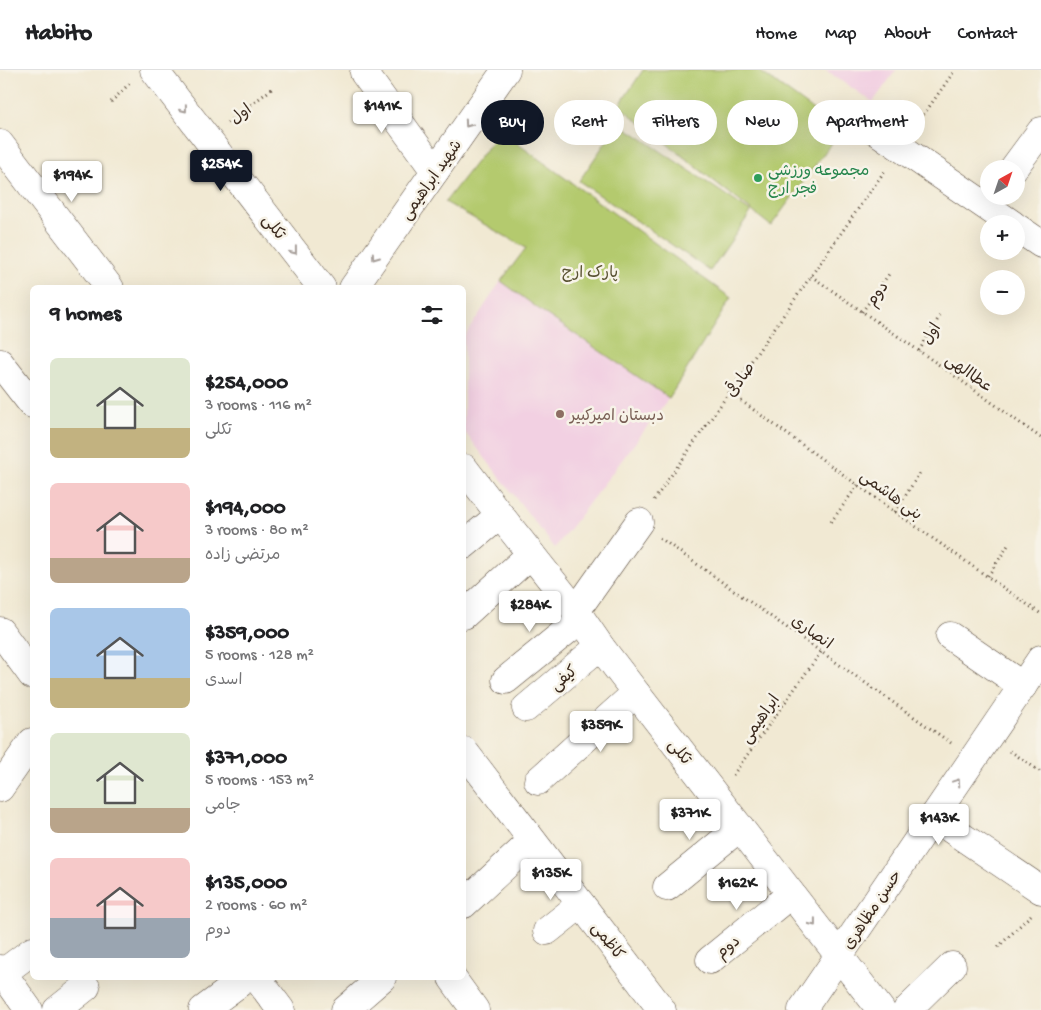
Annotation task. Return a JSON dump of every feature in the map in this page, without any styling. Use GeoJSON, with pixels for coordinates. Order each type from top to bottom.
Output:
{"type":"FeatureCollection","features":[{"type":"Feature","properties":{"kind":"street","name":"شهید ابراهیمی"},"geometry":{"type":"LineString","coordinates":[[355,285],[506,70]]}},
{"type":"Feature","properties":{"kind":"street","name":"تکلی"},"geometry":{"type":"LineString","coordinates":[[146,73],[207,138],[320,285]]}},
{"type":"Feature","properties":{"kind":"street"},"geometry":{"type":"LineString","coordinates":[[364,73],[435,171]]}},
{"type":"Feature","properties":{"kind":"street"},"geometry":{"type":"LineString","coordinates":[[1020,160],[1041,131]]}},
{"type":"Feature","properties":{"kind":"street"},"geometry":{"type":"LineString","coordinates":[[0,144],[108,285]]}},
{"type":"Feature","properties":{"kind":"street"},"geometry":{"type":"LineString","coordinates":[[898,145],[980,195]]}},
{"type":"Feature","properties":{"kind":"street"},"geometry":{"type":"LineString","coordinates":[[994,205],[1003,215]]}},
{"type":"Feature","properties":{"kind":"street"},"geometry":{"type":"LineString","coordinates":[[1025,233],[1041,244]]}},
{"type":"Feature","properties":{"kind":"street"},"geometry":{"type":"LineString","coordinates":[[0,363],[30,401]]}},
{"type":"Feature","properties":{"kind":"street","name":"تکلی"},"geometry":{"type":"LineString","coordinates":[[466,471],[579,615],[600,646],[881,1010]]}},
{"type":"Feature","properties":{"kind":"street"},"geometry":{"type":"LineString","coordinates":[[466,543],[500,516]]}},
{"type":"Feature","properties":{"kind":"street"},"geometry":{"type":"LineString","coordinates":[[506,680],[579,615],[639,522]]}},
{"type":"Feature","properties":{"kind":"street"},"geometry":{"type":"LineString","coordinates":[[466,613],[531,554]]}},
{"type":"Feature","properties":{"kind":"street"},"geometry":{"type":"LineString","coordinates":[[0,631],[30,671]]}},
{"type":"Feature","properties":{"kind":"street"},"geometry":{"type":"LineString","coordinates":[[950,636],[1035,670]]}},
{"type":"Feature","properties":{"kind":"street","name":"کیفی"},"geometry":{"type":"LineString","coordinates":[[526,708],[600,646]]}},
{"type":"Feature","properties":{"kind":"street","name":"حسن مظاهری"},"geometry":{"type":"LineString","coordinates":[[802,1010],[1035,670]]}},
{"type":"Feature","properties":{"kind":"street"},"geometry":{"type":"LineString","coordinates":[[538,782],[636,693]]}},
{"type":"Feature","properties":{"kind":"street"},"geometry":{"type":"LineString","coordinates":[[1,783],[30,745]]}},
{"type":"Feature","properties":{"kind":"street","name":"کاظمی"},"geometry":{"type":"LineString","coordinates":[[466,754],[662,1010]]}},
{"type":"Feature","properties":{"kind":"street"},"geometry":{"type":"LineString","coordinates":[[933,817],[1038,900]]}},
{"type":"Feature","properties":{"kind":"street"},"geometry":{"type":"LineString","coordinates":[[667,888],[740,827]]}},
{"type":"Feature","properties":{"kind":"street"},"geometry":{"type":"LineString","coordinates":[[466,902],[532,841]]}},
{"type":"Feature","properties":{"kind":"street","name":"دوم"},"geometry":{"type":"LineString","coordinates":[[710,960],[791,894]]}},
{"type":"Feature","properties":{"kind":"street"},"geometry":{"type":"LineString","coordinates":[[547,931],[581,904]]}},
{"type":"Feature","properties":{"kind":"street"},"geometry":{"type":"LineString","coordinates":[[29,1010],[1,972],[30,951]]}},
{"type":"Feature","properties":{"kind":"street"},"geometry":{"type":"LineString","coordinates":[[907,1010],[952,966]]}},
{"type":"Feature","properties":{"kind":"street"},"geometry":{"type":"LineString","coordinates":[[203,1010],[243,980]]}},
{"type":"Feature","properties":{"kind":"street"},"geometry":{"type":"LineString","coordinates":[[258,980],[281,1010]]}},
{"type":"Feature","properties":{"kind":"street"},"geometry":{"type":"LineString","coordinates":[[345,1010],[380,980]]}},
{"type":"Feature","properties":{"kind":"street"},"geometry":{"type":"LineString","coordinates":[[453,980],[475,1010]]}},
{"type":"Feature","properties":{"kind":"street"},"geometry":{"type":"LineString","coordinates":[[56,1010],[86,987]]}},
{"type":"Feature","properties":{"kind":"path","name":"صادقی"},"geometry":{"type":"LineString","coordinates":[[639,522],[955,70]]}},
{"type":"Feature","properties":{"kind":"path"},"geometry":{"type":"LineString","coordinates":[[111,102],[146,73]]}},
{"type":"Feature","properties":{"kind":"path","name":"اول"},"geometry":{"type":"LineString","coordinates":[[207,138],[273,88]]}},
{"type":"Feature","properties":{"kind":"path","name":"دوم"},"geometry":{"type":"LineString","coordinates":[[862,312],[889,274]]}},
{"type":"Feature","properties":{"kind":"path","name":"عطاالهی"},"geometry":{"type":"LineString","coordinates":[[811,276],[1041,438]]}},
{"type":"Feature","properties":{"kind":"path","name":"اول"},"geometry":{"type":"LineString","coordinates":[[919,351],[941,314]]}},
{"type":"Feature","properties":{"kind":"path","name":"بنی هاشمی"},"geometry":{"type":"LineString","coordinates":[[729,392],[895,512],[1041,614]]}},
{"type":"Feature","properties":{"kind":"path"},"geometry":{"type":"LineString","coordinates":[[895,512],[921,471]]}},
{"type":"Feature","properties":{"kind":"path"},"geometry":{"type":"LineString","coordinates":[[831,522],[858,485]]}},
{"type":"Feature","properties":{"kind":"path","name":"انصاری"},"geometry":{"type":"LineString","coordinates":[[639,522],[973,758]]}},
{"type":"Feature","properties":{"kind":"path"},"geometry":{"type":"LineString","coordinates":[[988,576],[1009,544]]}},
{"type":"Feature","properties":{"kind":"path","name":"ابراهیمی"},"geometry":{"type":"LineString","coordinates":[[717,798],[821,652]]}},
{"type":"Feature","properties":{"kind":"path"},"geometry":{"type":"LineString","coordinates":[[988,736],[1041,772]]}},
{"type":"Feature","properties":{"kind":"path"},"geometry":{"type":"LineString","coordinates":[[998,947],[1038,900]]}},
{"type":"Feature","properties":{"kind":"shaded area"},"geometry":{"type":"Polygon","coordinates":[[[825,70],[896,70],[874,100],[870,100],[825,70]]]}},
{"type":"Feature","properties":{"kind":"shaded area","name":"دبستان امیرکبیر"},"geometry":{"type":"Polygon","coordinates":[[[501,281],[547,315],[669,398],[555,548],[466,434],[466,334],[501,281]]]}},
{"type":"Feature","properties":{"kind":"green space","name":"مجموعه ورزشی فجر ارج"},"geometry":{"type":"Polygon","coordinates":[[[643,70],[758,70],[808,106],[808,145],[830,145],[771,226],[668,145],[717,145],[717,100],[634,100],[634,118],[624,110],[623,100],[643,70]]]}},
{"type":"Feature","properties":{"kind":"green space"},"geometry":{"type":"Polygon","coordinates":[[[624,126],[634,133],[634,145],[652,145],[751,212],[710,271],[579,181],[604,145],[624,145],[624,126]]]}},
{"type":"Feature","properties":{"kind":"green space","name":"پارک ارج"},"geometry":{"type":"Polygon","coordinates":[[[489,145],[519,145],[731,298],[669,398],[547,315],[501,281],[526,248],[445,202],[489,145]]]}},
{"type":"Feature","properties":{"kind":"place","name":"مجموعه ورزشی فجر ارج"},"geometry":{"type":"Point","coordinates":[758,178]}},
{"type":"Feature","properties":{"kind":"place","name":"دبستان امیرکبیر"},"geometry":{"type":"Point","coordinates":[560,414]}}]}
